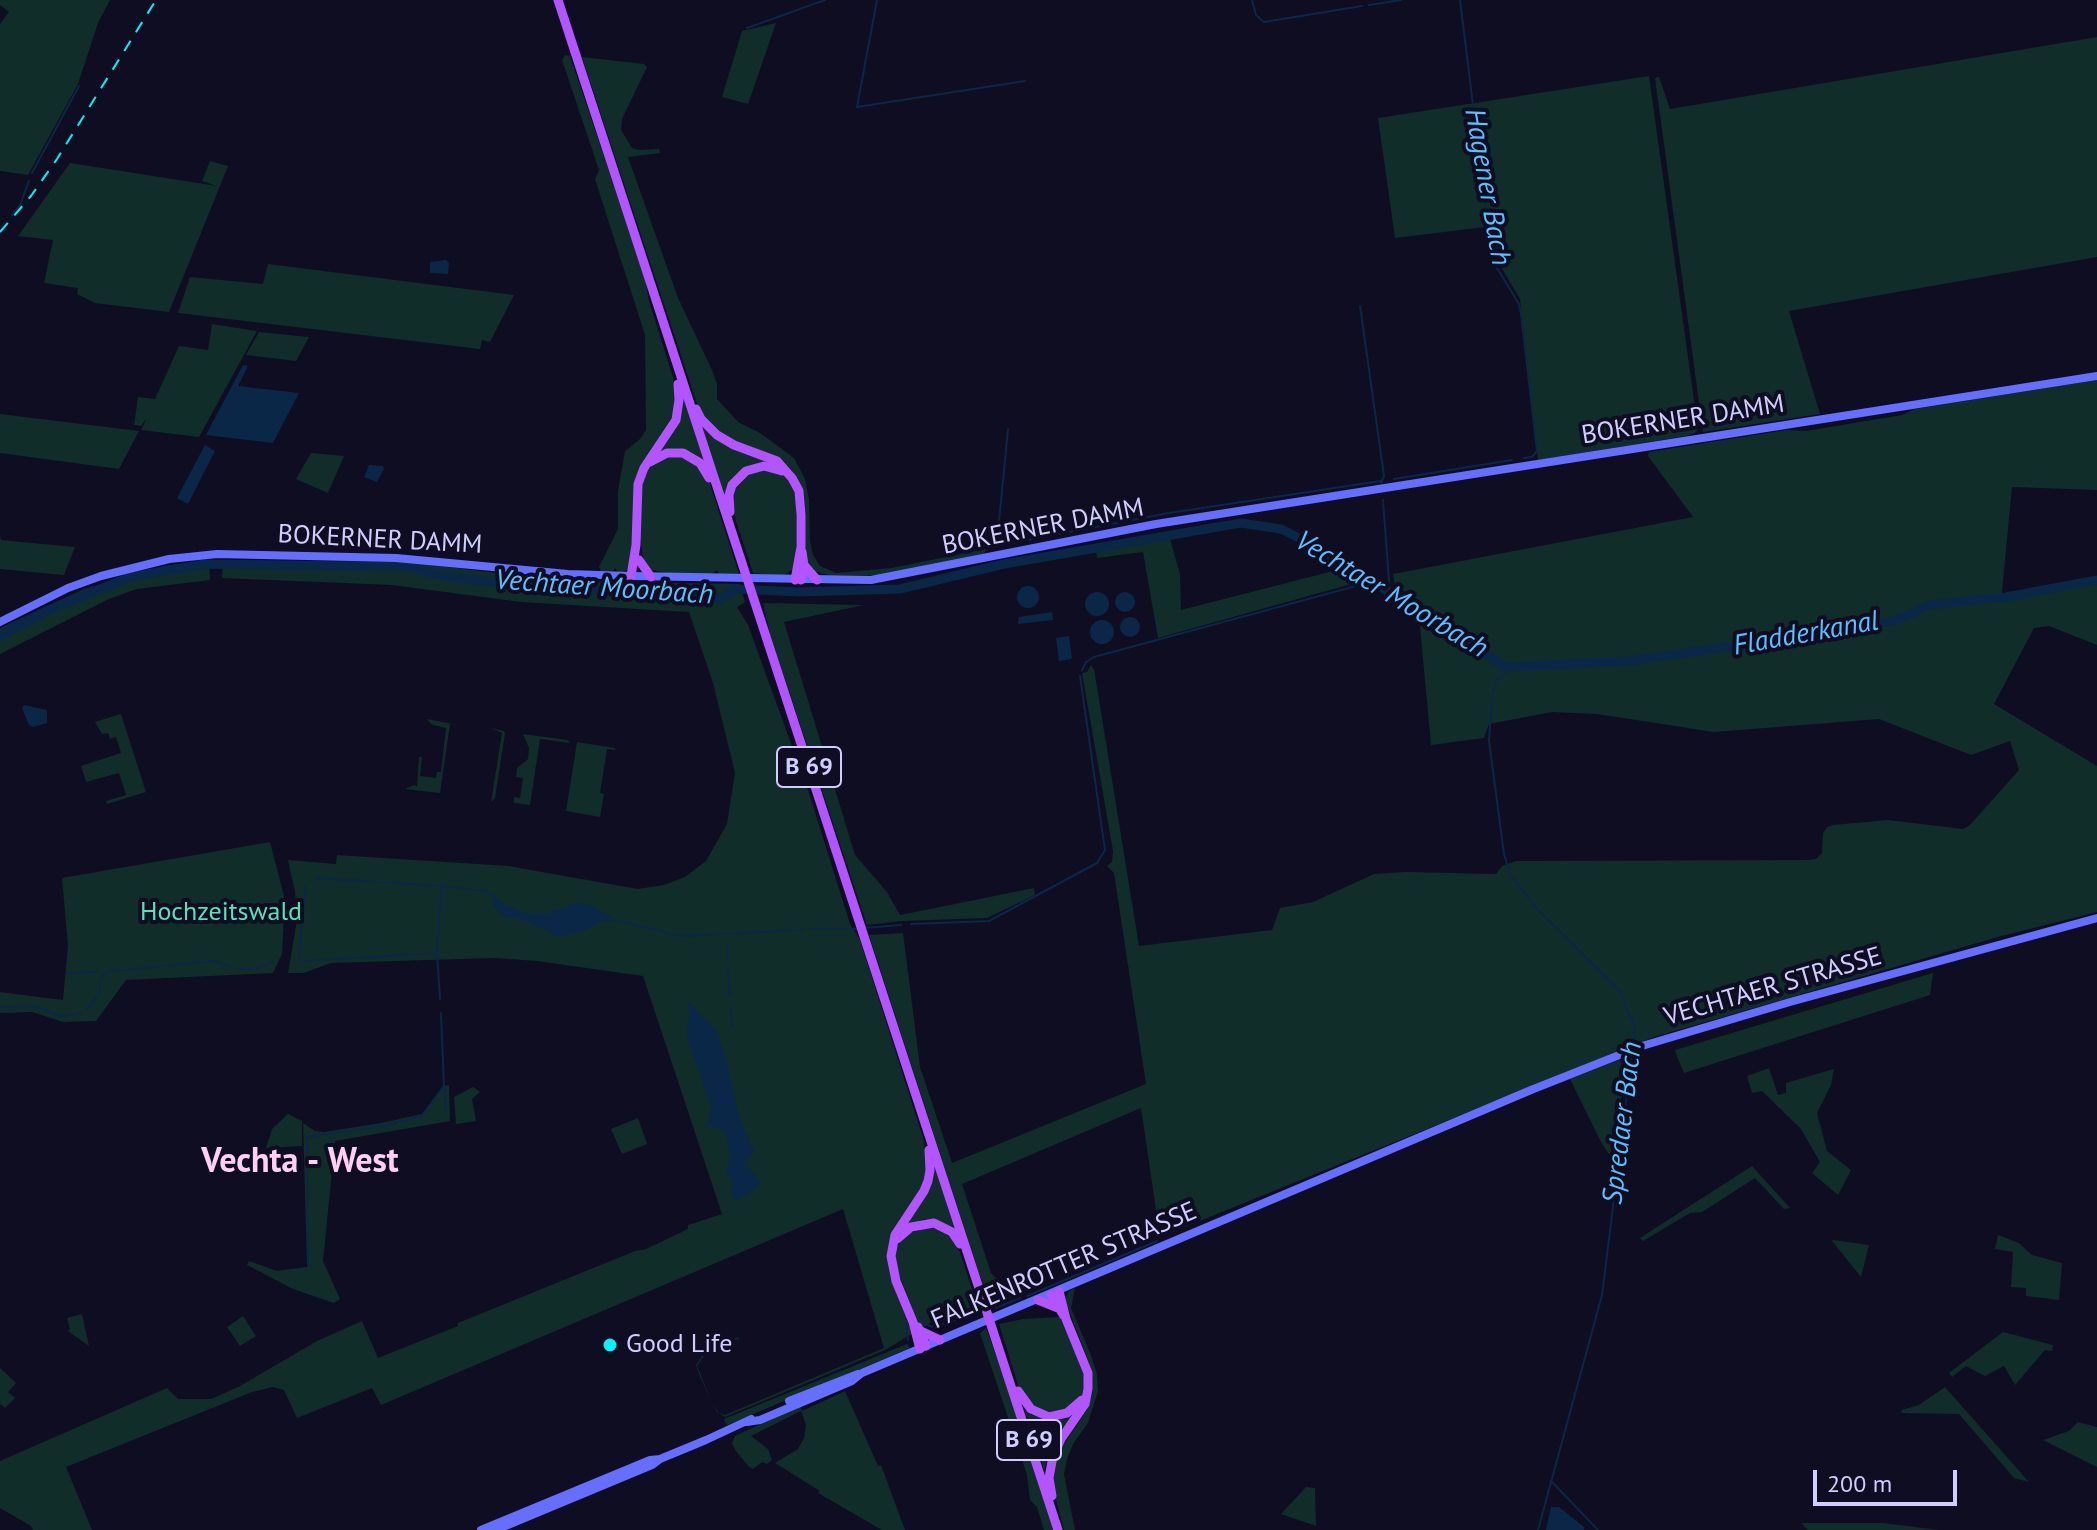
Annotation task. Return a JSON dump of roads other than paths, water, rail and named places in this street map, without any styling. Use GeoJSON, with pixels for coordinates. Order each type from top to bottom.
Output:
{"type":"FeatureCollection","features":[{"type":"Feature","properties":{"kind":"main road","name":"B 69"},"geometry":{"type":"LineString","coordinates":[[558,0],[1058,1530]]}},
{"type":"Feature","properties":{"kind":"main road"},"geometry":{"type":"LineString","coordinates":[[633,576],[638,484],[647,464],[671,430],[678,410],[679,391],[671,359],[672,349]]}},
{"type":"Feature","properties":{"kind":"main road"},"geometry":{"type":"LineString","coordinates":[[679,370],[709,428],[734,445],[777,461],[792,478],[800,499],[798,580]]}},
{"type":"Feature","properties":{"kind":"main road","name":"BOKERNER DAMM"},"geometry":{"type":"LineString","coordinates":[[0,622],[68,588],[101,576],[169,559],[217,554],[396,558],[568,574],[651,577],[854,581],[898,576],[1156,524],[2097,376]]}},
{"type":"Feature","properties":{"kind":"main road"},"geometry":{"type":"LineString","coordinates":[[647,464],[673,452],[695,458],[704,468],[727,517]]}},
{"type":"Feature","properties":{"kind":"main road"},"geometry":{"type":"LineString","coordinates":[[737,548],[728,504],[732,485],[738,477],[746,471],[764,466],[775,467],[792,478]]}},
{"type":"Feature","properties":{"kind":"main road"},"geometry":{"type":"LineString","coordinates":[[636,545],[639,560],[651,577]]}},
{"type":"Feature","properties":{"kind":"main road"},"geometry":{"type":"LineString","coordinates":[[798,580],[804,565],[801,547]]}},
{"type":"Feature","properties":{"kind":"main road"},"geometry":{"type":"LineString","coordinates":[[633,576],[639,560]]}},
{"type":"Feature","properties":{"kind":"main road"},"geometry":{"type":"LineString","coordinates":[[804,565],[817,580]]}},
{"type":"Feature","properties":{"kind":"main road","name":"VECHTAER STRASSE"},"geometry":{"type":"LineString","coordinates":[[1286,1194],[1642,1046],[2097,918]]}},
{"type":"Feature","properties":{"kind":"main road"},"geometry":{"type":"LineString","coordinates":[[919,1108],[930,1152],[930,1170],[924,1191],[899,1227],[892,1245],[893,1272],[923,1347]]}},
{"type":"Feature","properties":{"kind":"main road","name":"FALKENROTTER STRASSE"},"geometry":{"type":"LineString","coordinates":[[496,1530],[1286,1194]]}},
{"type":"Feature","properties":{"kind":"main road"},"geometry":{"type":"LineString","coordinates":[[892,1245],[904,1231],[918,1224],[934,1223],[947,1228],[960,1243],[972,1280],[979,1287]]}},
{"type":"Feature","properties":{"kind":"main road"},"geometry":{"type":"LineString","coordinates":[[1055,1293],[1058,1308],[1066,1319]]}},
{"type":"Feature","properties":{"kind":"main road"},"geometry":{"type":"LineString","coordinates":[[1055,1293],[1084,1362],[1088,1382],[1085,1404],[1061,1439],[1051,1462],[1050,1487],[1059,1521],[1058,1530]]}},
{"type":"Feature","properties":{"kind":"main road"},"geometry":{"type":"LineString","coordinates":[[1038,1300],[1058,1308]]}},
{"type":"Feature","properties":{"kind":"main road"},"geometry":{"type":"LineString","coordinates":[[917,1326],[940,1340]]}},
{"type":"Feature","properties":{"kind":"main road"},"geometry":{"type":"LineString","coordinates":[[1000,1350],[1005,1355],[1024,1403],[1039,1414],[1059,1416],[1075,1408],[1085,1395],[1088,1382]]}},
{"type":"Feature","properties":{"kind":"main road","name":"FALKENROTTER STRASSE"},"geometry":{"type":"LineString","coordinates":[[481,1530],[650,1460],[660,1459]]}},
{"type":"Feature","properties":{"kind":"water"},"geometry":{"type":"Polygon","coordinates":[[[446,260],[449,263],[448,274],[430,273],[430,262],[446,260]]]}},
{"type":"Feature","properties":{"kind":"water"},"geometry":{"type":"Polygon","coordinates":[[[243,365],[248,366],[238,386],[299,393],[273,443],[206,435],[243,365]]]}},
{"type":"Feature","properties":{"kind":"water"},"geometry":{"type":"Polygon","coordinates":[[[205,445],[215,451],[188,504],[177,498],[205,445]]]}},
{"type":"Feature","properties":{"kind":"water"},"geometry":{"type":"Polygon","coordinates":[[[369,465],[383,466],[377,482],[364,477],[369,465]]]}},
{"type":"Feature","properties":{"kind":"water"},"geometry":{"type":"Polygon","coordinates":[[[1028,586],[1036,589],[1039,597],[1036,605],[1028,608],[1020,605],[1017,597],[1020,589],[1028,586]]]}},
{"type":"Feature","properties":{"kind":"water"},"geometry":{"type":"Polygon","coordinates":[[[1097,592],[1106,595],[1109,604],[1106,613],[1097,616],[1088,613],[1085,604],[1088,595],[1097,592]]]}},
{"type":"Feature","properties":{"kind":"water"},"geometry":{"type":"Polygon","coordinates":[[[1125,592],[1132,595],[1135,602],[1132,609],[1125,612],[1118,609],[1115,602],[1118,595],[1125,592]]]}},
{"type":"Feature","properties":{"kind":"water"},"geometry":{"type":"Polygon","coordinates":[[[1052,612],[1053,620],[1018,624],[1019,617],[1052,612]]]}},
{"type":"Feature","properties":{"kind":"water"},"geometry":{"type":"Polygon","coordinates":[[[1130,617],[1137,620],[1140,627],[1137,634],[1130,637],[1123,634],[1120,627],[1123,620],[1130,617]]]}},
{"type":"Feature","properties":{"kind":"water"},"geometry":{"type":"Polygon","coordinates":[[[1102,620],[1110,624],[1114,632],[1110,640],[1102,644],[1094,640],[1090,632],[1094,624],[1102,620]]]}},
{"type":"Feature","properties":{"kind":"water"},"geometry":{"type":"Polygon","coordinates":[[[1069,636],[1072,659],[1059,661],[1056,638],[1069,636]]]}},
{"type":"Feature","properties":{"kind":"water"},"geometry":{"type":"Polygon","coordinates":[[[24,705],[47,710],[47,723],[33,727],[29,725],[22,708],[24,705]]]}},
{"type":"Feature","properties":{"kind":"water"},"geometry":{"type":"Polygon","coordinates":[[[493,895],[505,905],[526,913],[545,914],[577,903],[589,904],[618,921],[602,921],[587,930],[559,937],[524,920],[503,916],[494,906],[493,895]]]}},
{"type":"Feature","properties":{"kind":"water"},"geometry":{"type":"Polygon","coordinates":[[[687,1000],[716,1030],[741,1122],[754,1151],[745,1163],[761,1182],[755,1190],[736,1201],[732,1195],[731,1178],[726,1172],[730,1157],[726,1135],[719,1128],[707,1125],[711,1106],[688,1040],[690,1013],[687,1000]]]}},
{"type":"Feature","properties":{"kind":"water"},"geometry":{"type":"Polygon","coordinates":[[[1551,1507],[1559,1507],[1584,1530],[1546,1530],[1551,1507]]]}},
{"type":"Feature","properties":{"kind":"waterway"},"geometry":{"type":"LineString","coordinates":[[747,28],[825,0]]}},
{"type":"Feature","properties":{"kind":"waterway"},"geometry":{"type":"LineString","coordinates":[[877,0],[857,107],[1025,81]]}},
{"type":"Feature","properties":{"kind":"waterway","name":"Hagener Bach"},"geometry":{"type":"LineString","coordinates":[[1252,0],[1256,15],[1264,22],[1362,6]]}},
{"type":"Feature","properties":{"kind":"waterway","name":"Hagener Bach"},"geometry":{"type":"LineString","coordinates":[[1369,5],[1401,0]]}},
{"type":"Feature","properties":{"kind":"waterway","name":"Hagener Bach"},"geometry":{"type":"LineString","coordinates":[[1460,0],[1486,211],[1497,268],[1519,304],[1521,314],[1537,451],[1532,457],[1524,458]]}},
{"type":"Feature","properties":{"kind":"waterway"},"geometry":{"type":"LineString","coordinates":[[32,173],[79,86]]}},
{"type":"Feature","properties":{"kind":"waterway"},"geometry":{"type":"LineString","coordinates":[[12,215],[20,205],[29,181]]}},
{"type":"Feature","properties":{"kind":"waterway"},"geometry":{"type":"LineString","coordinates":[[1360,306],[1384,476],[1381,483]]}},
{"type":"Feature","properties":{"kind":"waterway"},"geometry":{"type":"LineString","coordinates":[[1008,429],[998,532],[1012,543],[1169,513],[1381,481]]}},
{"type":"Feature","properties":{"kind":"waterway","name":"Hagener Bach"},"geometry":{"type":"LineString","coordinates":[[1394,479],[1512,460]]}},
{"type":"Feature","properties":{"kind":"waterway","name":"Hagener Bach"},"geometry":{"type":"LineString","coordinates":[[1383,500],[1390,594]]}},
{"type":"Feature","properties":{"kind":"waterway","name":"Vechtaer Moorbach"},"geometry":{"type":"LineString","coordinates":[[0,636],[44,612],[130,577],[205,564],[407,567],[448,577],[501,583],[670,596],[696,593],[720,600],[735,589],[800,592],[900,589],[1004,564],[1241,523],[1281,529],[1323,550],[1504,666],[1511,667],[1630,661],[1875,625],[1905,617],[1929,605],[2006,597],[2097,580]]}},
{"type":"Feature","properties":{"kind":"waterway"},"geometry":{"type":"LineString","coordinates":[[1082,670],[1086,662],[1094,657],[1356,586]]}},
{"type":"Feature","properties":{"kind":"waterway","name":"Spredaer Bach"},"geometry":{"type":"LineString","coordinates":[[1511,667],[1496,681],[1489,741],[1504,854],[1510,874],[1537,909],[1620,991],[1635,1029],[1633,1047]]}},
{"type":"Feature","properties":{"kind":"waterway"},"geometry":{"type":"LineString","coordinates":[[911,924],[989,921],[1097,863],[1105,850],[1080,676]]}},
{"type":"Feature","properties":{"kind":"waterway"},"geometry":{"type":"LineString","coordinates":[[317,878],[441,886],[484,891],[493,895]]}},
{"type":"Feature","properties":{"kind":"waterway"},"geometry":{"type":"LineString","coordinates":[[299,959],[306,883]]}},
{"type":"Feature","properties":{"kind":"waterway"},"geometry":{"type":"LineString","coordinates":[[441,887],[441,898]]}},
{"type":"Feature","properties":{"kind":"waterway"},"geometry":{"type":"LineString","coordinates":[[440,902],[437,953],[440,999]]}},
{"type":"Feature","properties":{"kind":"waterway"},"geometry":{"type":"LineString","coordinates":[[618,921],[680,936],[803,930]]}},
{"type":"Feature","properties":{"kind":"waterway"},"geometry":{"type":"LineString","coordinates":[[864,928],[901,925]]}},
{"type":"Feature","properties":{"kind":"waterway"},"geometry":{"type":"LineString","coordinates":[[811,929],[858,929]]}},
{"type":"Feature","properties":{"kind":"waterway"},"geometry":{"type":"LineString","coordinates":[[727,944],[727,959]]}},
{"type":"Feature","properties":{"kind":"waterway"},"geometry":{"type":"LineString","coordinates":[[304,961],[437,953]]}},
{"type":"Feature","properties":{"kind":"waterway"},"geometry":{"type":"LineString","coordinates":[[87,1009],[100,993],[100,980],[106,972],[212,961],[230,966]]}},
{"type":"Feature","properties":{"kind":"waterway"},"geometry":{"type":"LineString","coordinates":[[240,969],[253,969],[273,962]]}},
{"type":"Feature","properties":{"kind":"waterway"},"geometry":{"type":"LineString","coordinates":[[728,966],[730,996]]}},
{"type":"Feature","properties":{"kind":"waterway"},"geometry":{"type":"LineString","coordinates":[[67,973],[96,972]]}},
{"type":"Feature","properties":{"kind":"waterway"},"geometry":{"type":"LineString","coordinates":[[0,1007],[34,1006],[61,1017],[81,1013]]}},
{"type":"Feature","properties":{"kind":"waterway"},"geometry":{"type":"LineString","coordinates":[[730,1008],[732,1028]]}},
{"type":"Feature","properties":{"kind":"waterway"},"geometry":{"type":"LineString","coordinates":[[308,1267],[307,1137],[388,1125],[422,1116],[444,1086],[441,1013]]}},
{"type":"Feature","properties":{"kind":"waterway","name":"Spredaer Bach"},"geometry":{"type":"LineString","coordinates":[[1538,1530],[1602,1295],[1632,1054]]}},
{"type":"Feature","properties":{"kind":"waterway"},"geometry":{"type":"LineString","coordinates":[[445,1088],[446,1111]]}},
{"type":"Feature","properties":{"kind":"waterway"},"geometry":{"type":"LineString","coordinates":[[1027,1296],[1157,1241]]}},
{"type":"Feature","properties":{"kind":"waterway"},"geometry":{"type":"LineString","coordinates":[[995,1308],[1020,1298]]}},
{"type":"Feature","properties":{"kind":"waterway"},"geometry":{"type":"LineString","coordinates":[[919,1318],[922,1317],[925,1324],[933,1327],[982,1312]]}},
{"type":"Feature","properties":{"kind":"waterway"},"geometry":{"type":"LineString","coordinates":[[906,1323],[908,1340]]}},
{"type":"Feature","properties":{"kind":"waterway"},"geometry":{"type":"LineString","coordinates":[[1552,1482],[1598,1530]]}},
{"type":"Feature","properties":{"kind":"railway"},"geometry":{"type":"LineString","coordinates":[[0,232],[57,159],[156,0]]}},
{"type":"Feature","properties":{"kind":"place","name":"Good Life"},"geometry":{"type":"Point","coordinates":[610,1345]}},
{"type":"Feature","properties":{"kind":"district","name":"Vechta - West"},"geometry":{"type":"Point","coordinates":[300,1162]}},
{"type":"Feature","properties":{"kind":"water label","name":"Fladderkanal"},"geometry":{"type":"Point","coordinates":[1806,634]}},
{"type":"Feature","properties":{"kind":"park label","name":"Hochzeitswald"},"geometry":{"type":"Point","coordinates":[221,913]}}]}
